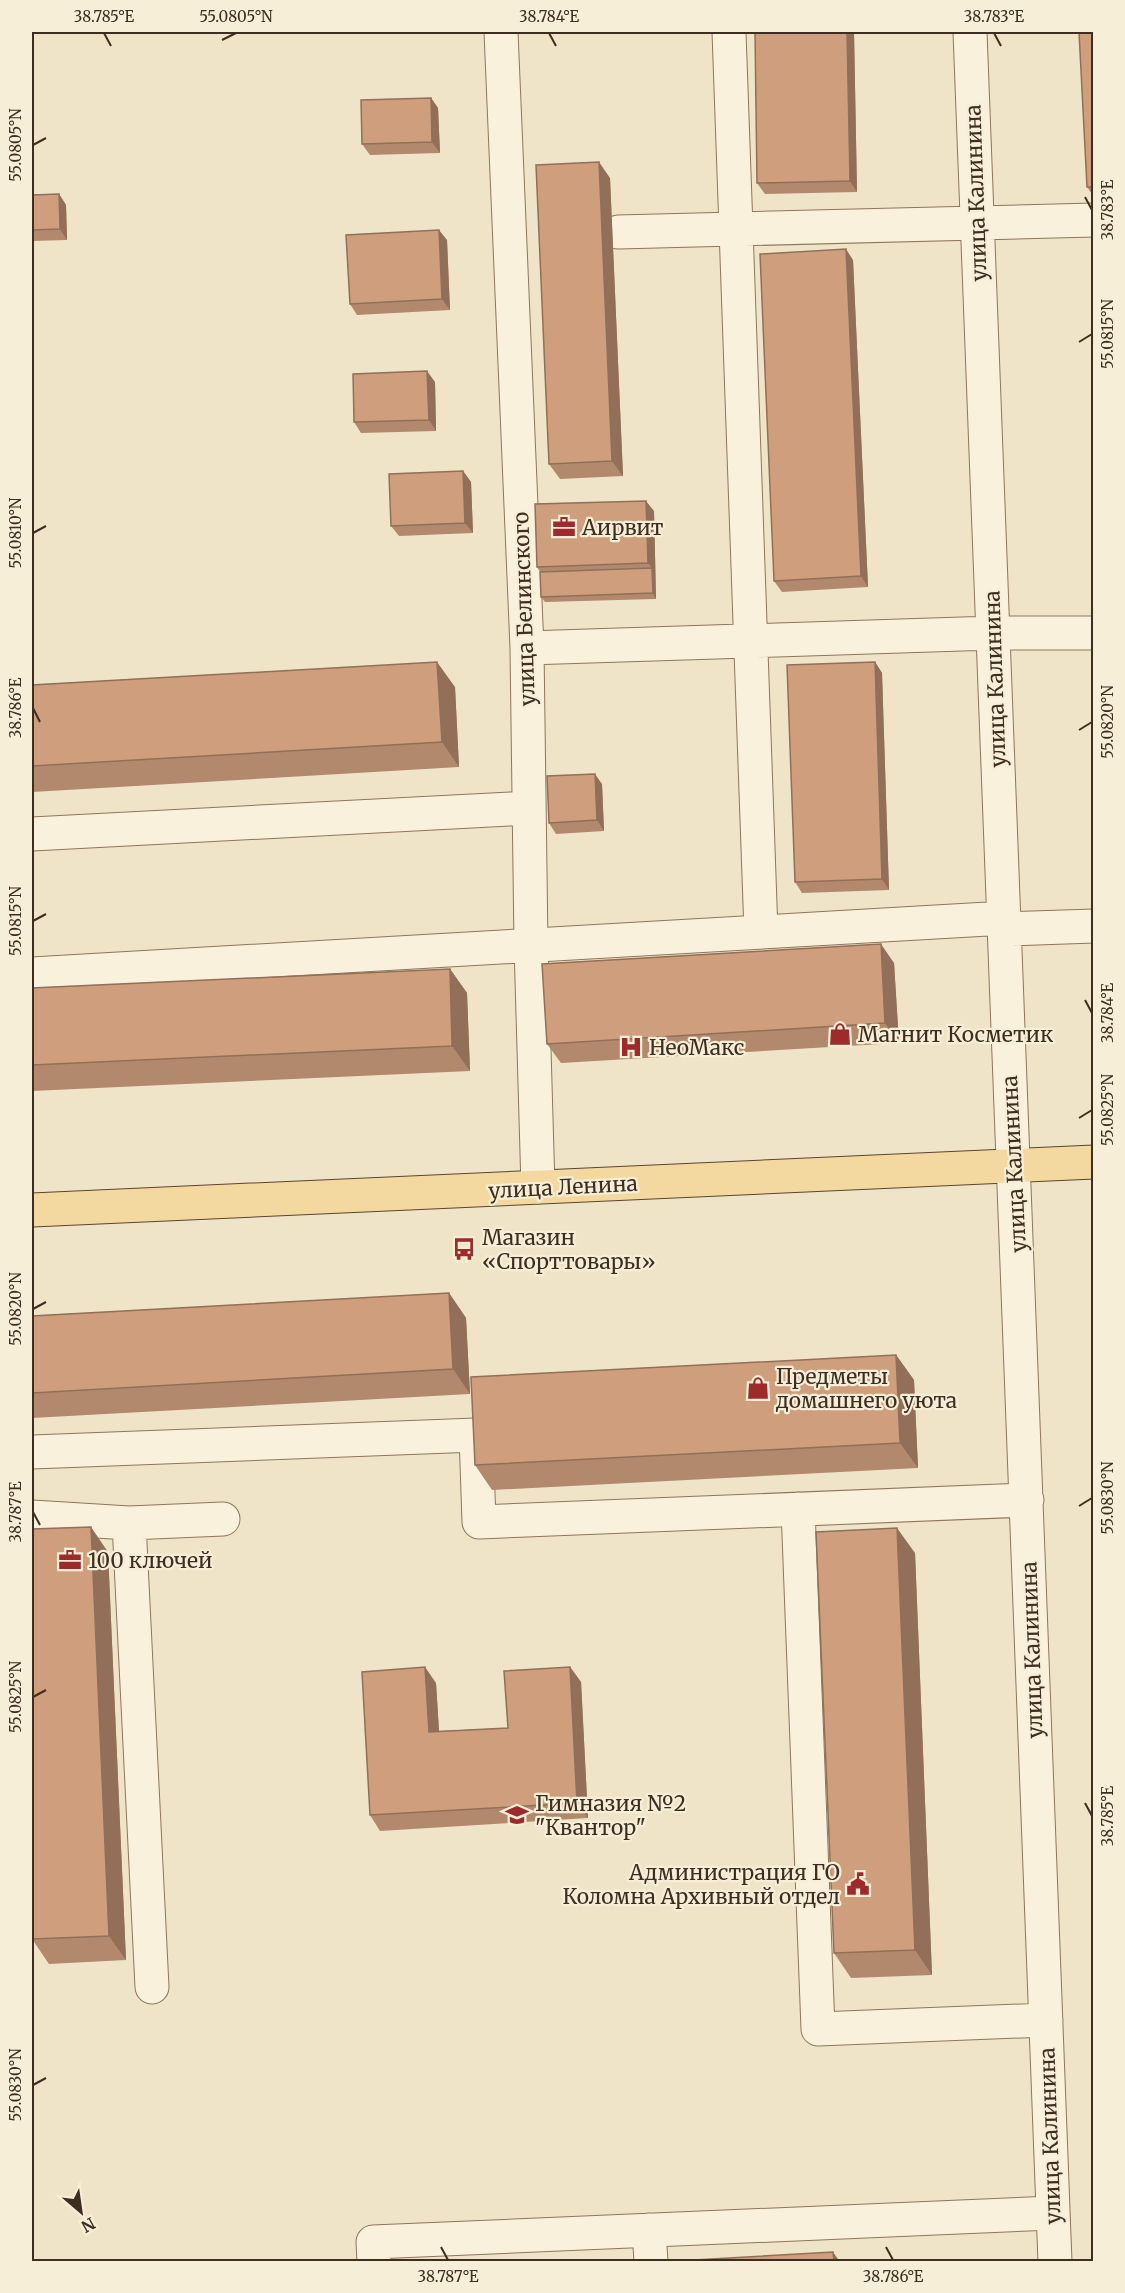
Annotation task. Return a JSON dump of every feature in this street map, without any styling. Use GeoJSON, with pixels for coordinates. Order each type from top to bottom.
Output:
{"type":"FeatureCollection","features":[{"type":"Feature","properties":{"kind":"main road","name":"улица Ленина"},"geometry":{"type":"LineString","coordinates":[[32,1210],[1094,1162]]}},
{"type":"Feature","properties":{"kind":"street","name":"улица Белинского"},"geometry":{"type":"LineString","coordinates":[[501,32],[527,648],[531,945],[538,1187]]}},
{"type":"Feature","properties":{"kind":"street"},"geometry":{"type":"LineString","coordinates":[[729,32],[761,932]]}},
{"type":"Feature","properties":{"kind":"street","name":"улица Калинина"},"geometry":{"type":"LineString","coordinates":[[970,32],[1055,2262]]}},
{"type":"Feature","properties":{"kind":"street"},"geometry":{"type":"LineString","coordinates":[[618,232],[1094,220]]}},
{"type":"Feature","properties":{"kind":"street"},"geometry":{"type":"LineString","coordinates":[[527,648],[993,633],[1094,633]]}},
{"type":"Feature","properties":{"kind":"street"},"geometry":{"type":"LineString","coordinates":[[32,834],[529,808]]}},
{"type":"Feature","properties":{"kind":"street"},"geometry":{"type":"LineString","coordinates":[[32,974],[761,932],[1005,924],[1094,926]]}},
{"type":"Feature","properties":{"kind":"street"},"geometry":{"type":"LineString","coordinates":[[32,1452],[476,1435],[479,1522],[1027,1500]]}},
{"type":"Feature","properties":{"kind":"street"},"geometry":{"type":"LineString","coordinates":[[798,1509],[818,2029],[1046,2020]]}},
{"type":"Feature","properties":{"kind":"street"},"geometry":{"type":"LineString","coordinates":[[32,1517],[129,1523],[223,1519]]}},
{"type":"Feature","properties":{"kind":"street"},"geometry":{"type":"LineString","coordinates":[[129,1523],[152,1987]]}},
{"type":"Feature","properties":{"kind":"street"},"geometry":{"type":"LineString","coordinates":[[374,2262],[373,2241],[650,2246],[1053,2213]]}},
{"type":"Feature","properties":{"kind":"building"},"geometry":{"type":"Polygon","coordinates":[[[755,32],[847,32],[850,181],[757,183],[755,32]]]}},
{"type":"Feature","properties":{"kind":"building"},"geometry":{"type":"Polygon","coordinates":[[[1079,32],[1094,32],[1094,187],[1087,187],[1079,32]]]}},
{"type":"Feature","properties":{"kind":"building"},"geometry":{"type":"Polygon","coordinates":[[[431,98],[432,142],[362,144],[361,100],[431,98]]]}},
{"type":"Feature","properties":{"kind":"building"},"geometry":{"type":"Polygon","coordinates":[[[599,162],[612,461],[549,464],[536,165],[599,162]]]}},
{"type":"Feature","properties":{"kind":"building"},"geometry":{"type":"Polygon","coordinates":[[[59,194],[60,229],[32,230],[32,195],[59,194]]]}},
{"type":"Feature","properties":{"kind":"building"},"geometry":{"type":"Polygon","coordinates":[[[439,230],[442,299],[350,304],[346,235],[439,230]]]}},
{"type":"Feature","properties":{"kind":"building"},"geometry":{"type":"Polygon","coordinates":[[[846,249],[861,576],[774,581],[760,254],[846,249]]]}},
{"type":"Feature","properties":{"kind":"building"},"geometry":{"type":"Polygon","coordinates":[[[427,371],[429,420],[354,422],[353,374],[427,371]]]}},
{"type":"Feature","properties":{"kind":"building"},"geometry":{"type":"Polygon","coordinates":[[[463,471],[465,523],[391,526],[389,474],[463,471]]]}},
{"type":"Feature","properties":{"kind":"building"},"geometry":{"type":"Polygon","coordinates":[[[646,501],[648,563],[537,567],[535,504],[646,501]]]}},
{"type":"Feature","properties":{"kind":"building"},"geometry":{"type":"Polygon","coordinates":[[[652,568],[653,593],[541,597],[540,572],[652,568]]]}},
{"type":"Feature","properties":{"kind":"building"},"geometry":{"type":"Polygon","coordinates":[[[437,662],[442,742],[32,766],[32,685],[437,662]]]}},
{"type":"Feature","properties":{"kind":"building"},"geometry":{"type":"Polygon","coordinates":[[[875,662],[882,879],[795,882],[787,665],[875,662]]]}},
{"type":"Feature","properties":{"kind":"building"},"geometry":{"type":"Polygon","coordinates":[[[595,774],[597,820],[549,823],[547,776],[595,774]]]}},
{"type":"Feature","properties":{"kind":"building"},"geometry":{"type":"Polygon","coordinates":[[[881,944],[885,1023],[547,1044],[542,964],[881,944]]]}},
{"type":"Feature","properties":{"kind":"building"},"geometry":{"type":"Polygon","coordinates":[[[450,969],[452,1046],[32,1065],[32,988],[450,969]]]}},
{"type":"Feature","properties":{"kind":"building"},"geometry":{"type":"Polygon","coordinates":[[[449,1293],[453,1369],[32,1393],[32,1316],[449,1293]]]}},
{"type":"Feature","properties":{"kind":"building"},"geometry":{"type":"Polygon","coordinates":[[[896,1355],[900,1443],[475,1465],[471,1377],[896,1355]]]}},
{"type":"Feature","properties":{"kind":"building"},"geometry":{"type":"Polygon","coordinates":[[[91,1527],[109,1936],[32,1939],[32,1529],[91,1527]]]}},
{"type":"Feature","properties":{"kind":"building"},"geometry":{"type":"Polygon","coordinates":[[[897,1528],[915,1950],[834,1953],[816,1532],[897,1528]]]}},
{"type":"Feature","properties":{"kind":"building"},"geometry":{"type":"Polygon","coordinates":[[[425,1667],[429,1732],[508,1728],[504,1671],[570,1667],[577,1803],[370,1815],[362,1672],[425,1667]]]}},
{"type":"Feature","properties":{"kind":"building"},"geometry":{"type":"Polygon","coordinates":[[[833,2252],[834,2262],[677,2262],[677,2261],[833,2252]]]}},
{"type":"Feature","properties":{"kind":"place","name":"Аирвит"},"geometry":{"type":"Point","coordinates":[564,527]}},
{"type":"Feature","properties":{"kind":"place","name":"Магнит Косметик"},"geometry":{"type":"Point","coordinates":[840,1034]}},
{"type":"Feature","properties":{"kind":"place","name":"НеоМакс"},"geometry":{"type":"Point","coordinates":[631,1047]}},
{"type":"Feature","properties":{"kind":"place","name":"Магазин «Спорттовары»"},"geometry":{"type":"Point","coordinates":[464,1249]}},
{"type":"Feature","properties":{"kind":"place","name":"Предметы домашнего уюта"},"geometry":{"type":"Point","coordinates":[758,1388]}},
{"type":"Feature","properties":{"kind":"place","name":"100 ключей"},"geometry":{"type":"Point","coordinates":[70,1560]}},
{"type":"Feature","properties":{"kind":"place","name":"Гимназия №2 \"Квантор\""},"geometry":{"type":"Point","coordinates":[517,1815]}},
{"type":"Feature","properties":{"kind":"place","name":"Администрация ГО Коломна Архивный отдел"},"geometry":{"type":"Point","coordinates":[858,1884]}}]}
